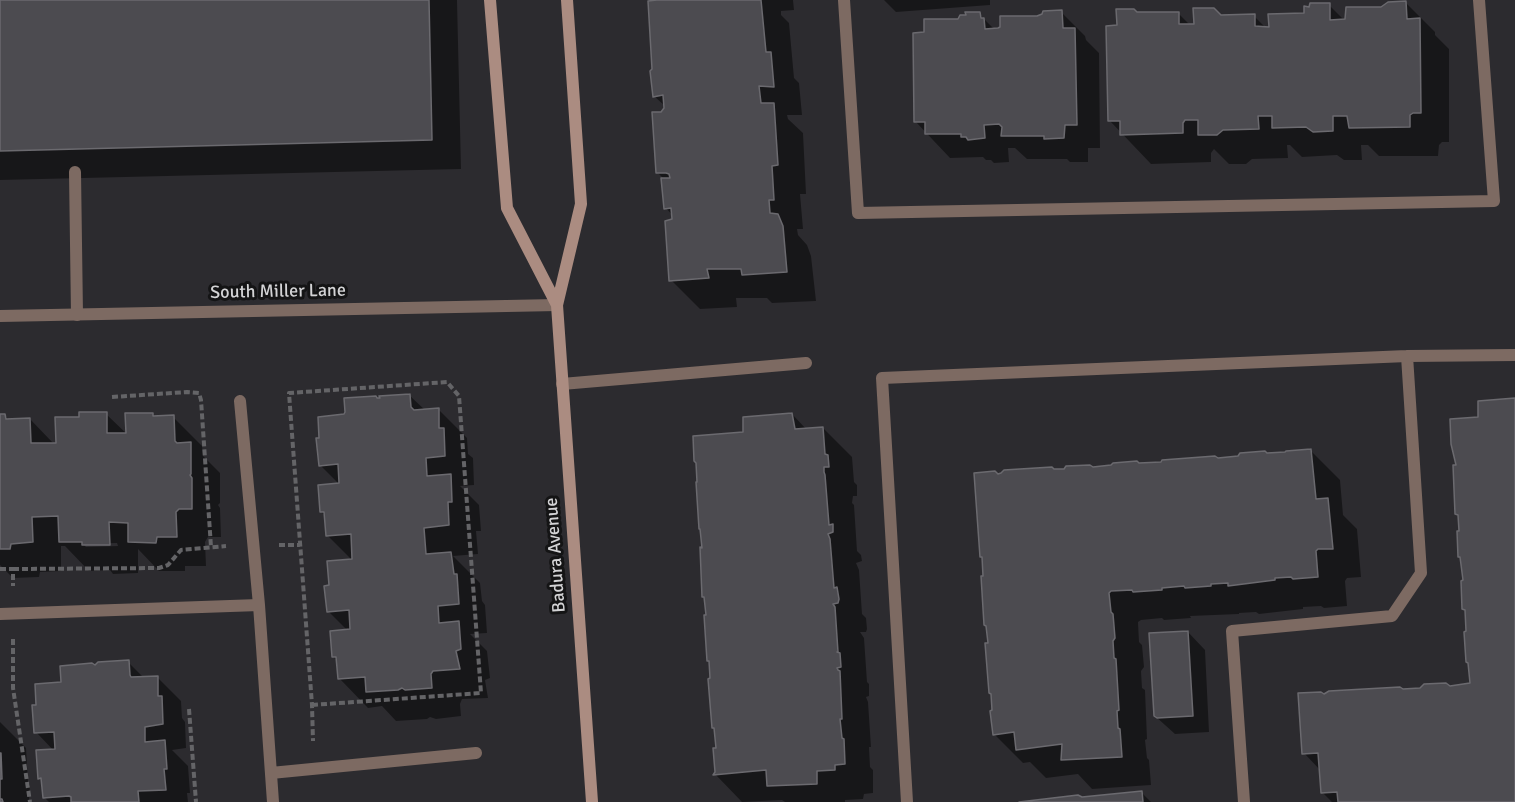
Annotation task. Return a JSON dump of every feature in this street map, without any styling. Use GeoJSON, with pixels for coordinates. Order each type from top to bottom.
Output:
{"type":"FeatureCollection","features":[{"type":"Feature","properties":{"kind":"main road","name":"Badura Avenue"},"geometry":{"type":"LineString","coordinates":[[490,0],[507,208],[557,305]]}},
{"type":"Feature","properties":{"kind":"main road","name":"Badura Avenue"},"geometry":{"type":"LineString","coordinates":[[567,0],[581,204],[557,305],[592,802]]}},
{"type":"Feature","properties":{"kind":"street"},"geometry":{"type":"LineString","coordinates":[[844,0],[858,213],[1494,201],[1479,0]]}},
{"type":"Feature","properties":{"kind":"street"},"geometry":{"type":"LineString","coordinates":[[75,172],[77,315]]}},
{"type":"Feature","properties":{"kind":"street","name":"South Miller Lane"},"geometry":{"type":"LineString","coordinates":[[0,316],[557,305]]}},
{"type":"Feature","properties":{"kind":"street"},"geometry":{"type":"LineString","coordinates":[[907,802],[882,378],[1407,356],[1515,355]]}},
{"type":"Feature","properties":{"kind":"street"},"geometry":{"type":"LineString","coordinates":[[1244,802],[1232,631],[1392,616],[1421,573],[1407,356]]}},
{"type":"Feature","properties":{"kind":"street"},"geometry":{"type":"LineString","coordinates":[[562,384],[806,363]]}},
{"type":"Feature","properties":{"kind":"street"},"geometry":{"type":"LineString","coordinates":[[240,401],[259,606],[273,802]]}},
{"type":"Feature","properties":{"kind":"street"},"geometry":{"type":"LineString","coordinates":[[0,614],[259,606]]}},
{"type":"Feature","properties":{"kind":"street"},"geometry":{"type":"LineString","coordinates":[[271,773],[476,753]]}},
{"type":"Feature","properties":{"kind":"path"},"geometry":{"type":"LineString","coordinates":[[447,382],[459,396],[481,693],[312,705],[300,545],[289,393],[447,382]]}},
{"type":"Feature","properties":{"kind":"path"},"geometry":{"type":"LineString","coordinates":[[112,397],[199,393],[211,548]]}},
{"type":"Feature","properties":{"kind":"path"},"geometry":{"type":"LineString","coordinates":[[13,569],[159,568],[168,565],[181,550],[253,544],[300,545]]}},
{"type":"Feature","properties":{"kind":"path"},"geometry":{"type":"LineString","coordinates":[[13,614],[13,688],[30,802]]}},
{"type":"Feature","properties":{"kind":"path"},"geometry":{"type":"LineString","coordinates":[[189,710],[196,802]]}},
{"type":"Feature","properties":{"kind":"building"},"geometry":{"type":"Polygon","coordinates":[[[0,0],[429,0],[432,140],[0,151],[0,0]]]}},
{"type":"Feature","properties":{"kind":"building"},"geometry":{"type":"Polygon","coordinates":[[[761,0],[766,52],[771,52],[774,87],[759,86],[761,103],[774,103],[778,165],[772,166],[774,200],[769,200],[770,213],[778,214],[783,226],[787,272],[742,275],[741,269],[707,269],[709,278],[669,281],[665,221],[672,219],[671,208],[664,209],[661,178],[670,178],[669,174],[656,173],[652,112],[661,112],[664,108],[663,95],[653,97],[650,71],[652,69],[648,1],[761,0]]]}},
{"type":"Feature","properties":{"kind":"building"},"geometry":{"type":"Polygon","coordinates":[[[1406,1],[1407,19],[1420,18],[1421,113],[1410,115],[1410,127],[1349,128],[1347,116],[1333,116],[1333,131],[1313,132],[1306,127],[1272,128],[1272,116],[1258,116],[1259,129],[1223,130],[1217,135],[1198,135],[1198,120],[1185,120],[1183,133],[1120,135],[1120,121],[1108,121],[1106,26],[1117,25],[1116,9],[1134,9],[1137,12],[1179,12],[1179,24],[1194,24],[1193,8],[1214,8],[1221,15],[1255,14],[1255,26],[1269,27],[1268,14],[1304,13],[1304,6],[1309,7],[1310,3],[1330,3],[1330,20],[1345,19],[1346,7],[1381,7],[1388,2],[1406,1]]]}},
{"type":"Feature","properties":{"kind":"building"},"geometry":{"type":"Polygon","coordinates":[[[1062,10],[1063,28],[1075,28],[1077,125],[1065,125],[1064,138],[1001,136],[1002,127],[999,124],[984,125],[985,138],[968,140],[966,137],[961,137],[961,134],[925,134],[925,122],[914,122],[913,33],[924,32],[924,19],[958,19],[960,15],[966,15],[965,12],[980,12],[981,18],[984,18],[985,29],[1000,27],[1000,16],[1037,16],[1043,11],[1062,10]]]}},
{"type":"Feature","properties":{"kind":"building"},"geometry":{"type":"Polygon","coordinates":[[[410,394],[411,407],[414,410],[439,408],[439,428],[444,428],[445,456],[426,458],[427,476],[451,474],[452,502],[448,502],[449,525],[424,528],[426,554],[451,552],[454,574],[457,574],[459,604],[438,606],[439,623],[459,621],[461,649],[456,651],[460,669],[433,671],[431,674],[432,688],[405,690],[402,688],[366,692],[365,677],[338,679],[336,657],[332,657],[330,631],[350,629],[349,610],[327,612],[324,586],[329,585],[327,561],[352,559],[351,534],[326,536],[324,512],[320,512],[318,485],[339,483],[338,464],[319,466],[316,438],[319,438],[318,417],[344,414],[344,398],[376,396],[380,398],[379,396],[410,394]]]}},
{"type":"Feature","properties":{"kind":"building"},"geometry":{"type":"Polygon","coordinates":[[[1515,398],[1515,802],[1338,802],[1337,792],[1321,793],[1318,753],[1302,754],[1298,693],[1321,692],[1324,694],[1329,691],[1400,687],[1403,689],[1420,688],[1424,684],[1446,683],[1450,686],[1470,683],[1466,662],[1465,610],[1462,609],[1461,581],[1463,580],[1460,557],[1458,557],[1458,515],[1455,514],[1453,465],[1456,465],[1451,444],[1450,419],[1478,417],[1478,401],[1515,398]]]}},
{"type":"Feature","properties":{"kind":"building"},"geometry":{"type":"Polygon","coordinates":[[[79,412],[107,412],[107,433],[126,433],[125,413],[153,413],[153,416],[174,415],[175,441],[177,443],[191,442],[190,475],[192,478],[192,509],[179,509],[176,512],[177,537],[157,537],[156,543],[128,542],[128,523],[109,522],[110,545],[59,542],[58,516],[32,517],[33,542],[11,544],[10,549],[0,549],[0,414],[5,414],[6,419],[30,418],[31,443],[56,443],[55,417],[79,417],[79,412]]]}},
{"type":"Feature","properties":{"kind":"building"},"geometry":{"type":"Polygon","coordinates":[[[792,413],[795,429],[823,427],[825,454],[828,455],[829,467],[824,467],[824,472],[829,525],[833,524],[833,532],[828,534],[834,588],[837,587],[839,599],[838,603],[833,604],[837,652],[840,653],[841,667],[837,668],[840,671],[842,719],[840,719],[845,764],[835,765],[835,770],[817,771],[817,784],[767,786],[766,770],[713,775],[715,772],[713,748],[716,748],[708,679],[710,678],[709,661],[707,661],[704,615],[706,615],[704,597],[702,597],[700,547],[702,548],[693,436],[743,432],[743,417],[792,413]]]}},
{"type":"Feature","properties":{"kind":"building"},"geometry":{"type":"Polygon","coordinates":[[[1311,449],[1316,499],[1328,498],[1333,549],[1316,551],[1318,577],[1275,578],[1275,580],[1228,586],[1228,583],[1133,592],[1132,590],[1111,591],[1109,593],[1115,638],[1113,641],[1119,710],[1117,711],[1118,728],[1120,729],[1122,757],[1061,760],[1062,744],[1016,750],[1014,732],[993,735],[985,643],[988,643],[984,625],[982,557],[980,557],[974,473],[995,471],[998,474],[1004,470],[1052,467],[1064,469],[1066,466],[1090,465],[1093,467],[1137,461],[1139,463],[1161,462],[1162,460],[1238,456],[1240,453],[1311,449]]]}},
{"type":"Feature","properties":{"kind":"building"},"geometry":{"type":"Polygon","coordinates":[[[1188,631],[1193,716],[1157,718],[1154,716],[1149,633],[1188,631]]]}},
{"type":"Feature","properties":{"kind":"building"},"geometry":{"type":"Polygon","coordinates":[[[129,660],[131,677],[158,676],[158,696],[162,696],[163,724],[145,727],[145,742],[165,740],[166,790],[138,791],[139,802],[71,802],[69,796],[43,798],[41,778],[38,779],[36,750],[55,749],[54,732],[34,733],[32,705],[36,705],[35,684],[61,682],[60,666],[92,663],[95,665],[98,662],[129,660]]]}},
{"type":"Feature","properties":{"kind":"building"},"geometry":{"type":"Polygon","coordinates":[[[1,753],[2,779],[0,779],[1,753]]]}},
{"type":"Feature","properties":{"kind":"building"},"geometry":{"type":"Polygon","coordinates":[[[1142,791],[1143,802],[1019,802],[1078,795],[1082,797],[1142,791]]]}}]}
